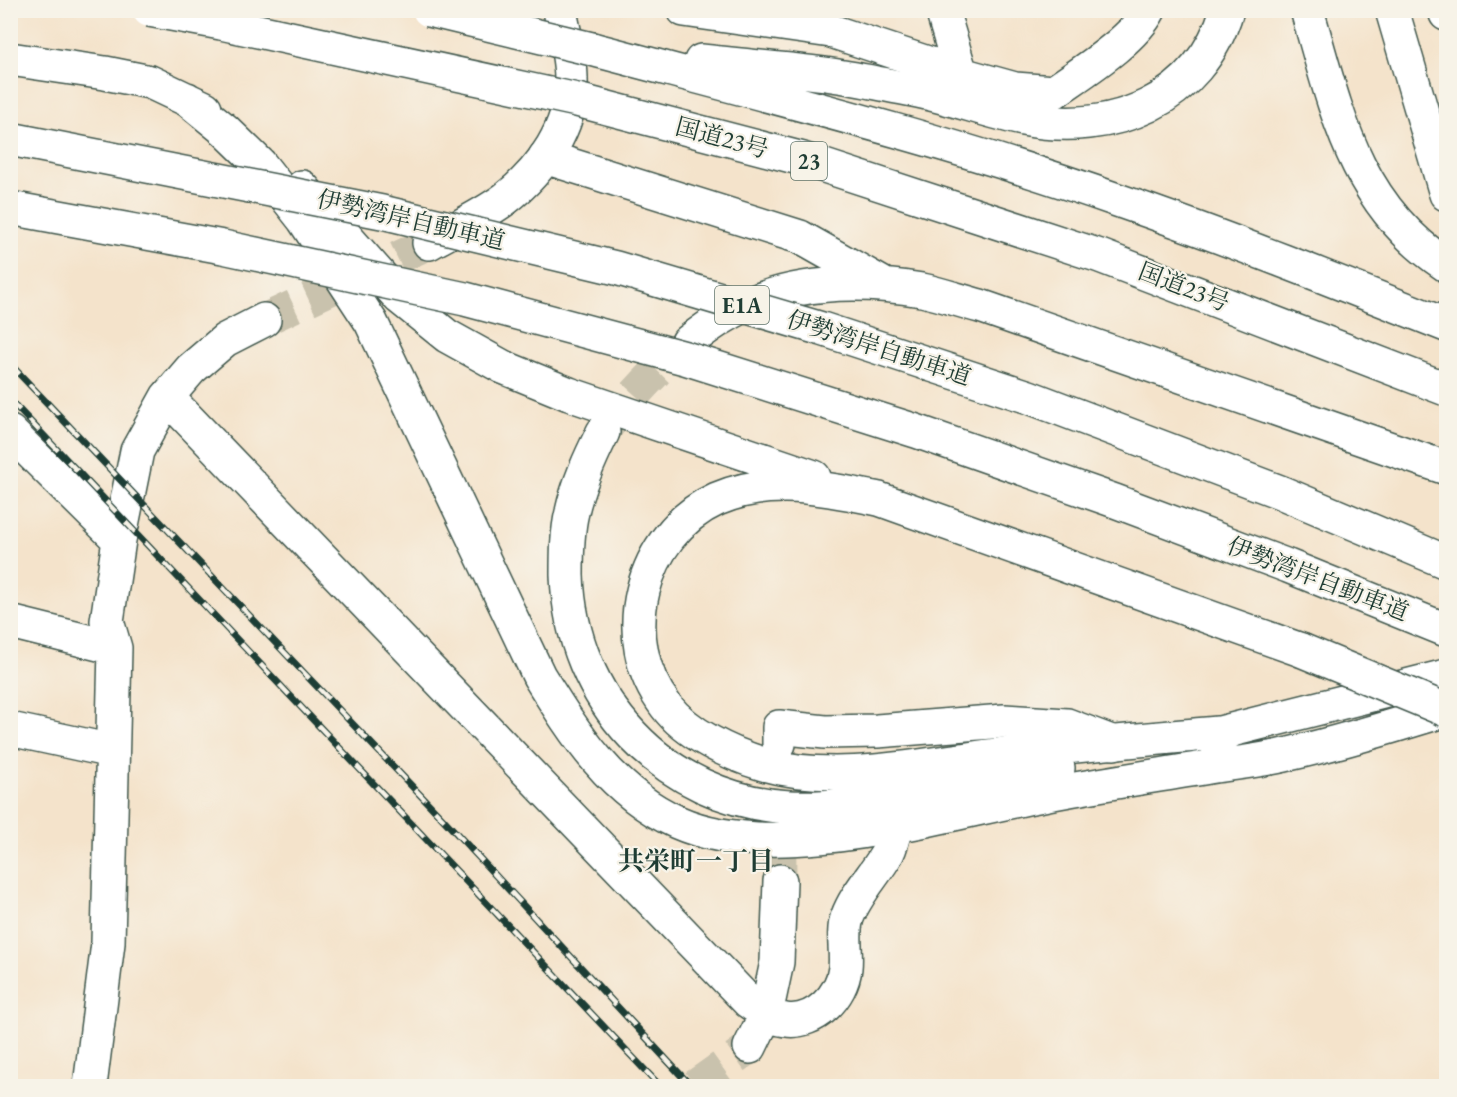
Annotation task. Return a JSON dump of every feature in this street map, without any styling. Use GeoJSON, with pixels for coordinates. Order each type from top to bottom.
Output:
{"type":"FeatureCollection","features":[{"type":"Feature","properties":{"kind":"main road","name":"国道23号"},"geometry":{"type":"LineString","coordinates":[[149,10],[221,23],[577,100],[803,159],[1100,256],[1446,389]]}},
{"type":"Feature","properties":{"kind":"main road","name":"23"},"geometry":{"type":"LineString","coordinates":[[429,10],[592,49],[893,129],[1118,200],[1293,264],[1446,325]]}},
{"type":"Feature","properties":{"kind":"main road"},"geometry":{"type":"LineString","coordinates":[[429,243],[503,200],[530,178],[559,137],[568,110],[572,80],[560,10]]}},
{"type":"Feature","properties":{"kind":"main road"},"geometry":{"type":"LineString","coordinates":[[684,10],[831,31],[961,74],[1016,89],[1054,92],[1142,23],[1149,10]]}},
{"type":"Feature","properties":{"kind":"main road"},"geometry":{"type":"LineString","coordinates":[[942,10],[961,74]]}},
{"type":"Feature","properties":{"kind":"main road"},"geometry":{"type":"LineString","coordinates":[[592,49],[832,75],[934,94],[1022,118],[1058,123],[1089,123],[1123,115],[1154,103],[1184,83],[1205,55],[1224,21],[1227,10]]}},
{"type":"Feature","properties":{"kind":"main road"},"geometry":{"type":"LineString","coordinates":[[1307,10],[1338,116],[1369,185],[1387,212],[1411,236],[1446,265]]}},
{"type":"Feature","properties":{"kind":"main road"},"geometry":{"type":"LineString","coordinates":[[1392,10],[1446,194]]}},
{"type":"Feature","properties":{"kind":"main road"},"geometry":{"type":"LineString","coordinates":[[10,59],[150,82],[228,119],[265,146],[400,298],[447,336],[503,367],[568,394],[879,499],[1300,650],[1446,710]]}},
{"type":"Feature","properties":{"kind":"main road"},"geometry":{"type":"LineString","coordinates":[[186,99],[225,130],[260,164],[304,220],[371,322],[539,676],[572,730],[605,771],[640,801],[677,822],[720,834],[766,838],[805,838],[896,825],[1052,793],[1286,755],[1365,735],[1446,710]]}},
{"type":"Feature","properties":{"kind":"main road","name":"伊勢湾岸自動車道"},"geometry":{"type":"LineString","coordinates":[[10,139],[382,212],[627,271],[822,328],[1029,397],[1280,492],[1446,562]]}},
{"type":"Feature","properties":{"kind":"main road"},"geometry":{"type":"LineString","coordinates":[[545,157],[800,237],[885,285]]}},
{"type":"Feature","properties":{"kind":"main road","name":"伊勢湾岸自動車道"},"geometry":{"type":"LineString","coordinates":[[10,208],[223,247],[465,299],[685,358],[916,431],[1115,501],[1288,566],[1446,630]]}},
{"type":"Feature","properties":{"kind":"main road"},"geometry":{"type":"LineString","coordinates":[[688,342],[723,317],[761,300],[799,288],[844,284],[885,285],[924,291],[980,306],[1446,468]]}},
{"type":"Feature","properties":{"kind":"main road"},"geometry":{"type":"LineString","coordinates":[[90,1086],[108,943],[115,648],[107,621],[119,540],[137,451],[167,397],[191,369],[225,340],[264,320]]}},
{"type":"Feature","properties":{"kind":"main road"},"geometry":{"type":"LineString","coordinates":[[167,397],[740,994],[766,1014],[787,1020],[807,1018],[827,1005],[839,991],[845,969],[846,920],[856,900],[889,850],[896,825]]}},
{"type":"Feature","properties":{"kind":"main road"},"geometry":{"type":"LineString","coordinates":[[10,432],[119,540]]}},
{"type":"Feature","properties":{"kind":"main road"},"geometry":{"type":"LineString","coordinates":[[603,432],[584,470],[571,513],[567,564],[568,593],[574,631],[586,663],[601,695],[621,724],[648,751],[680,775],[714,791],[747,801],[790,807],[896,798],[1115,758],[1229,732],[1446,676]]}},
{"type":"Feature","properties":{"kind":"main road"},"geometry":{"type":"LineString","coordinates":[[879,499],[826,488],[784,485],[749,489],[717,500],[685,519],[663,543],[648,572],[639,607],[639,643],[649,677],[666,707],[692,730],[728,751],[765,764],[804,771],[854,772],[1229,732]]}},
{"type":"Feature","properties":{"kind":"main road"},"geometry":{"type":"LineString","coordinates":[[10,622],[115,648]]}},
{"type":"Feature","properties":{"kind":"main road"},"geometry":{"type":"LineString","coordinates":[[779,736],[1004,721],[1067,725],[1114,743]]}},
{"type":"Feature","properties":{"kind":"main road"},"geometry":{"type":"LineString","coordinates":[[10,729],[112,751]]}},
{"type":"Feature","properties":{"kind":"main road"},"geometry":{"type":"LineString","coordinates":[[750,1047],[766,1014],[777,962],[780,881]]}},
{"type":"Feature","properties":{"kind":"tunnel"},"geometry":{"type":"LineString","coordinates":[[264,320],[429,243]]}},
{"type":"Feature","properties":{"kind":"tunnel"},"geometry":{"type":"LineString","coordinates":[[603,432],[643,385],[688,342]]}},
{"type":"Feature","properties":{"kind":"tunnel"},"geometry":{"type":"LineString","coordinates":[[779,744],[780,881]]}},
{"type":"Feature","properties":{"kind":"tunnel"},"geometry":{"type":"LineString","coordinates":[[695,1086],[750,1047]]}},
{"type":"Feature","properties":{"kind":"railway"},"geometry":{"type":"LineString","coordinates":[[10,364],[445,821],[691,1086]]}},
{"type":"Feature","properties":{"kind":"railway"},"geometry":{"type":"LineString","coordinates":[[10,400],[660,1086]]}},
{"type":"Feature","properties":{"kind":"district","name":"共栄町一丁目"},"geometry":{"type":"Point","coordinates":[696,861]}}]}
